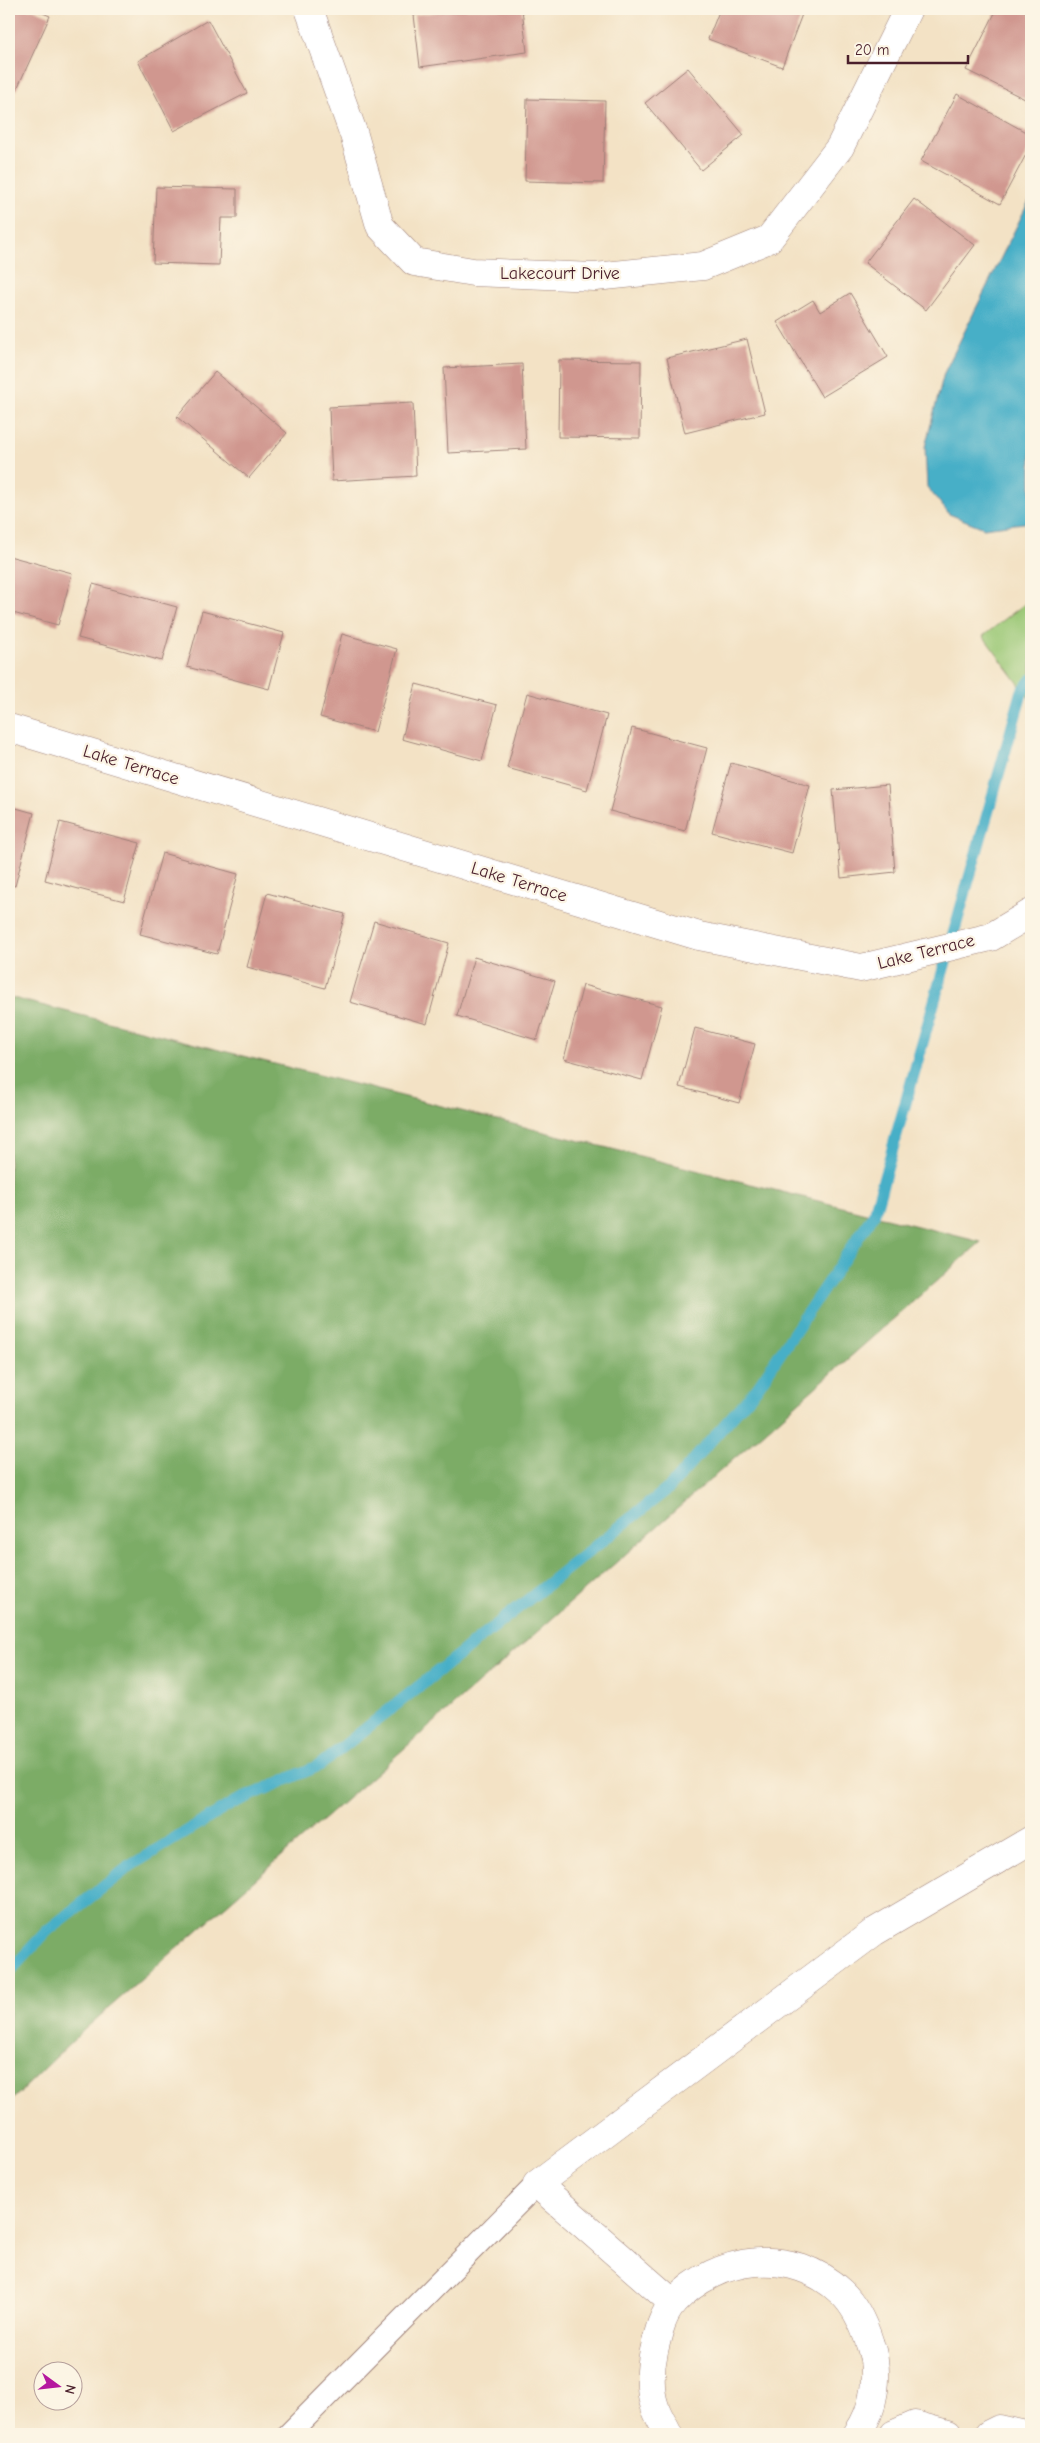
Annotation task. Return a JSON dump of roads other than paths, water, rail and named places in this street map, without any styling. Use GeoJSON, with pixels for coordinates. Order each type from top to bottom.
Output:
{"type":"FeatureCollection","features":[{"type":"Feature","properties":{"kind":"street","name":"Lakecourt Drive"},"geometry":{"type":"LineString","coordinates":[[309,9],[354,135],[380,226],[414,262],[473,272],[595,277],[703,266],[770,239],[840,147],[908,9]]}},
{"type":"Feature","properties":{"kind":"street","name":"Lake Terrace"},"geometry":{"type":"LineString","coordinates":[[9,728],[699,936],[861,968],[991,937],[1031,913]]}},
{"type":"Feature","properties":{"kind":"street"},"geometry":{"type":"LineString","coordinates":[[673,2303],[537,2184],[874,1932],[1031,1840]]}},
{"type":"Feature","properties":{"kind":"street"},"geometry":{"type":"LineString","coordinates":[[668,2434],[654,2406],[650,2367],[659,2329],[673,2303],[709,2274],[742,2262],[778,2262],[812,2272],[841,2292],[862,2321],[874,2355],[875,2390],[860,2429],[892,2434],[916,2425],[946,2434]]}},
{"type":"Feature","properties":{"kind":"street"},"geometry":{"type":"LineString","coordinates":[[989,2434],[999,2429],[1021,2434]]}},
{"type":"Feature","properties":{"kind":"lane"},"geometry":{"type":"LineString","coordinates":[[289,2434],[537,2184]]}},
{"type":"Feature","properties":{"kind":"water"},"geometry":{"type":"Polygon","coordinates":[[[1031,197],[1031,522],[984,528],[949,514],[927,487],[925,447],[944,373],[1031,197]]]}},
{"type":"Feature","properties":{"kind":"waterway"},"geometry":{"type":"LineString","coordinates":[[9,1972],[47,1931],[130,1866],[233,1803],[320,1765],[670,1487],[757,1388],[874,1214],[1022,692],[1031,680]]}}]}
